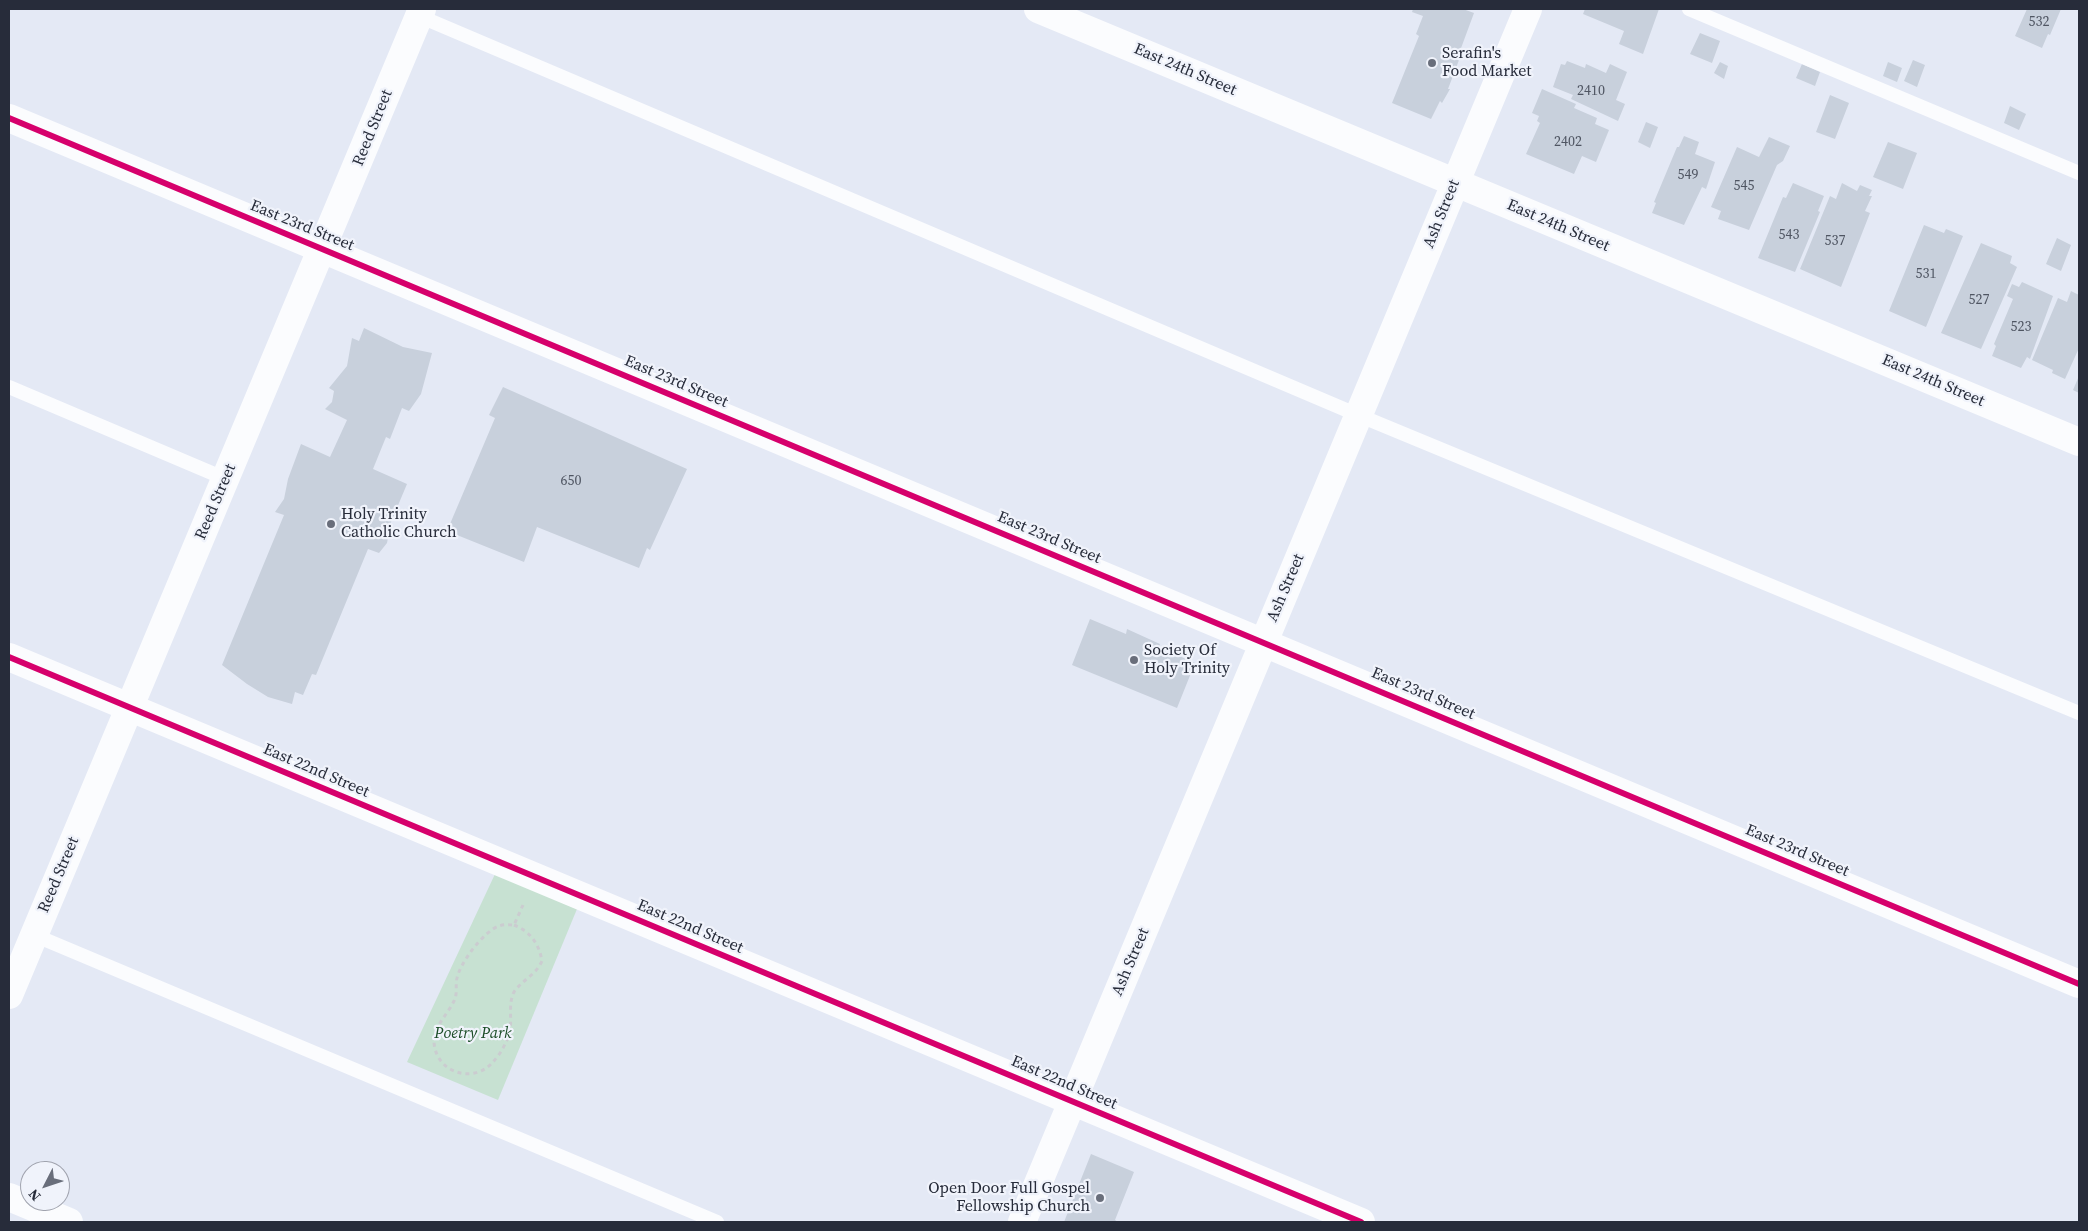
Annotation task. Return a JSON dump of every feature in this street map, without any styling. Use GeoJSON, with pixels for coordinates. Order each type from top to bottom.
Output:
{"type":"FeatureCollection","features":[{"type":"Feature","properties":{"kind":"street","name":"East 24th Street"},"geometry":{"type":"LineString","coordinates":[[1038,9],[2079,442]]}},
{"type":"Feature","properties":{"kind":"street","name":"Ash Street"},"geometry":{"type":"LineString","coordinates":[[1022,1222],[1528,9]]}},
{"type":"Feature","properties":{"kind":"street","name":"Reed Street"},"geometry":{"type":"LineString","coordinates":[[9,994],[421,12]]}},
{"type":"Feature","properties":{"kind":"street","name":"East 23rd Street"},"geometry":{"type":"LineString","coordinates":[[9,118],[2079,984]]}},
{"type":"Feature","properties":{"kind":"street","name":"East 22nd Street"},"geometry":{"type":"LineString","coordinates":[[9,657],[1360,1222]]}},
{"type":"Feature","properties":{"kind":"street"},"geometry":{"type":"LineString","coordinates":[[9,1197],[68,1222]]}},
{"type":"Feature","properties":{"kind":"lane"},"geometry":{"type":"LineString","coordinates":[[1689,9],[2079,173]]}},
{"type":"Feature","properties":{"kind":"lane"},"geometry":{"type":"LineString","coordinates":[[421,12],[1358,415],[2079,713]]}},
{"type":"Feature","properties":{"kind":"lane"},"geometry":{"type":"LineString","coordinates":[[9,387],[226,479]]}},
{"type":"Feature","properties":{"kind":"lane"},"geometry":{"type":"LineString","coordinates":[[34,934],[717,1222]]}},
{"type":"Feature","properties":{"kind":"path"},"geometry":{"type":"LineString","coordinates":[[514,925],[524,902]]}},
{"type":"Feature","properties":{"kind":"path"},"geometry":{"type":"LineString","coordinates":[[514,925],[531,936],[540,951],[542,962],[533,975],[515,991],[510,1006],[508,1036],[493,1063],[478,1074],[462,1074],[449,1068],[438,1055],[435,1048],[435,1036],[438,1027],[454,1001],[457,993],[457,978],[466,959],[490,931],[499,926],[514,925]]}},
{"type":"Feature","properties":{"kind":"green space","name":"Poetry Park"},"geometry":{"type":"Polygon","coordinates":[[[495,874],[577,909],[498,1100],[407,1062],[495,874]]]}},
{"type":"Feature","properties":{"kind":"building"},"geometry":{"type":"Polygon","coordinates":[[[1413,9],[1463,9],[1474,13],[1457,59],[1459,60],[1448,89],[1450,89],[1442,103],[1440,101],[1431,119],[1392,103],[1419,36],[1416,34],[1423,16],[1412,12],[1413,9]]]}},
{"type":"Feature","properties":{"kind":"building"},"geometry":{"type":"Polygon","coordinates":[[[1585,9],[1659,9],[1643,54],[1619,44],[1624,31],[1583,14],[1585,9]]]}},
{"type":"Feature","properties":{"kind":"building"},"geometry":{"type":"Polygon","coordinates":[[[2027,9],[2061,9],[2042,48],[2015,36],[2027,9]]]}},
{"type":"Feature","properties":{"kind":"building"},"geometry":{"type":"Polygon","coordinates":[[[1700,33],[1720,41],[1712,63],[1690,54],[1700,33]]]}},
{"type":"Feature","properties":{"kind":"building"},"geometry":{"type":"Polygon","coordinates":[[[1913,60],[1925,65],[1917,87],[1904,81],[1913,60]]]}},
{"type":"Feature","properties":{"kind":"building"},"geometry":{"type":"Polygon","coordinates":[[[1567,61],[1585,68],[1586,64],[1606,73],[1610,64],[1627,72],[1616,100],[1625,104],[1618,121],[1571,99],[1573,95],[1553,87],[1561,64],[1565,65],[1567,61]]]}},
{"type":"Feature","properties":{"kind":"building"},"geometry":{"type":"Polygon","coordinates":[[[1720,62],[1728,66],[1724,79],[1714,73],[1720,62]]]}},
{"type":"Feature","properties":{"kind":"building"},"geometry":{"type":"Polygon","coordinates":[[[1888,62],[1902,68],[1897,82],[1883,76],[1888,62]]]}},
{"type":"Feature","properties":{"kind":"building"},"geometry":{"type":"Polygon","coordinates":[[[1802,64],[1820,72],[1815,86],[1796,78],[1802,64]]]}},
{"type":"Feature","properties":{"kind":"building"},"geometry":{"type":"Polygon","coordinates":[[[1542,89],[1576,104],[1574,108],[1597,118],[1595,124],[1609,130],[1596,162],[1582,156],[1574,174],[1526,154],[1540,123],[1537,121],[1539,116],[1532,113],[1542,89]]]}},
{"type":"Feature","properties":{"kind":"building"},"geometry":{"type":"Polygon","coordinates":[[[1830,95],[1849,103],[1835,139],[1816,132],[1830,95]]]}},
{"type":"Feature","properties":{"kind":"building"},"geometry":{"type":"Polygon","coordinates":[[[2010,106],[2026,114],[2019,130],[2004,123],[2010,106]]]}},
{"type":"Feature","properties":{"kind":"building"},"geometry":{"type":"Polygon","coordinates":[[[1646,122],[1658,127],[1650,148],[1638,142],[1646,122]]]}},
{"type":"Feature","properties":{"kind":"building"},"geometry":{"type":"Polygon","coordinates":[[[1684,136],[1699,142],[1695,154],[1715,162],[1706,189],[1702,187],[1684,225],[1652,213],[1656,203],[1654,202],[1677,147],[1679,147],[1684,136]]]}},
{"type":"Feature","properties":{"kind":"building"},"geometry":{"type":"Polygon","coordinates":[[[1769,137],[1790,146],[1783,161],[1777,165],[1749,230],[1718,219],[1721,211],[1711,207],[1737,147],[1759,157],[1769,137]]]}},
{"type":"Feature","properties":{"kind":"building"},"geometry":{"type":"Polygon","coordinates":[[[1888,142],[1917,153],[1903,189],[1873,177],[1888,142]]]}},
{"type":"Feature","properties":{"kind":"building"},"geometry":{"type":"Polygon","coordinates":[[[1793,183],[1824,196],[1818,211],[1820,212],[1795,272],[1758,258],[1783,197],[1786,198],[1793,183]]]}},
{"type":"Feature","properties":{"kind":"building"},"geometry":{"type":"Polygon","coordinates":[[[1842,183],[1857,191],[1860,185],[1872,190],[1869,196],[1872,196],[1865,211],[1870,213],[1841,287],[1800,269],[1830,196],[1836,199],[1842,183]]]}},
{"type":"Feature","properties":{"kind":"building"},"geometry":{"type":"Polygon","coordinates":[[[1924,225],[1944,233],[1946,229],[1963,236],[1926,327],[1889,311],[1924,225]]]}},
{"type":"Feature","properties":{"kind":"building"},"geometry":{"type":"Polygon","coordinates":[[[2057,238],[2071,245],[2061,271],[2046,264],[2057,238]]]}},
{"type":"Feature","properties":{"kind":"building"},"geometry":{"type":"Polygon","coordinates":[[[1981,243],[2012,256],[2010,263],[2017,267],[1981,349],[1941,333],[1981,243]]]}},
{"type":"Feature","properties":{"kind":"building"},"geometry":{"type":"Polygon","coordinates":[[[2022,282],[2053,296],[2030,359],[2027,357],[2021,368],[1992,356],[1996,346],[1994,344],[2013,299],[2007,296],[2012,284],[2019,287],[2022,282]]]}},
{"type":"Feature","properties":{"kind":"building"},"geometry":{"type":"Polygon","coordinates":[[[2071,291],[2079,295],[2079,348],[2065,379],[2052,373],[2053,370],[2032,360],[2058,298],[2067,302],[2071,291]]]}},
{"type":"Feature","properties":{"kind":"building"},"geometry":{"type":"Polygon","coordinates":[[[364,328],[403,347],[432,353],[421,394],[409,411],[402,408],[390,439],[386,437],[373,469],[407,484],[391,522],[387,543],[379,553],[368,549],[316,675],[312,674],[303,695],[295,692],[292,704],[268,697],[222,665],[284,515],[275,512],[284,499],[288,479],[301,444],[330,457],[347,420],[325,409],[332,402],[334,391],[329,388],[347,366],[352,338],[359,341],[364,328]]]}},
{"type":"Feature","properties":{"kind":"building"},"geometry":{"type":"Polygon","coordinates":[[[2079,376],[2079,393],[2073,390],[2079,376]]]}},
{"type":"Feature","properties":{"kind":"building"},"geometry":{"type":"Polygon","coordinates":[[[503,387],[687,469],[650,550],[647,548],[639,568],[537,527],[524,562],[447,531],[495,418],[489,415],[503,387]]]}},
{"type":"Feature","properties":{"kind":"building"},"geometry":{"type":"Polygon","coordinates":[[[1090,619],[1126,634],[1127,629],[1160,644],[1159,647],[1195,663],[1177,708],[1072,665],[1090,619]]]}},
{"type":"Feature","properties":{"kind":"building"},"geometry":{"type":"Polygon","coordinates":[[[1091,1154],[1134,1172],[1115,1220],[1118,1222],[1064,1222],[1091,1154]]]}},
{"type":"Feature","properties":{"kind":"cycle path"},"geometry":{"type":"LineString","coordinates":[[9,118],[2079,984]]}},
{"type":"Feature","properties":{"kind":"cycle path"},"geometry":{"type":"LineString","coordinates":[[9,657],[1361,1222]]}},
{"type":"Feature","properties":{"kind":"place","name":"Serafin's Food Market"},"geometry":{"type":"Point","coordinates":[1432,63]}},
{"type":"Feature","properties":{"kind":"place","name":"Holy Trinity Catholic Church"},"geometry":{"type":"Point","coordinates":[331,524]}},
{"type":"Feature","properties":{"kind":"place","name":"Society Of Holy Trinity"},"geometry":{"type":"Point","coordinates":[1134,660]}},
{"type":"Feature","properties":{"kind":"place","name":"Open Door Full Gospel Fellowship Church"},"geometry":{"type":"Point","coordinates":[1100,1198]}}]}
